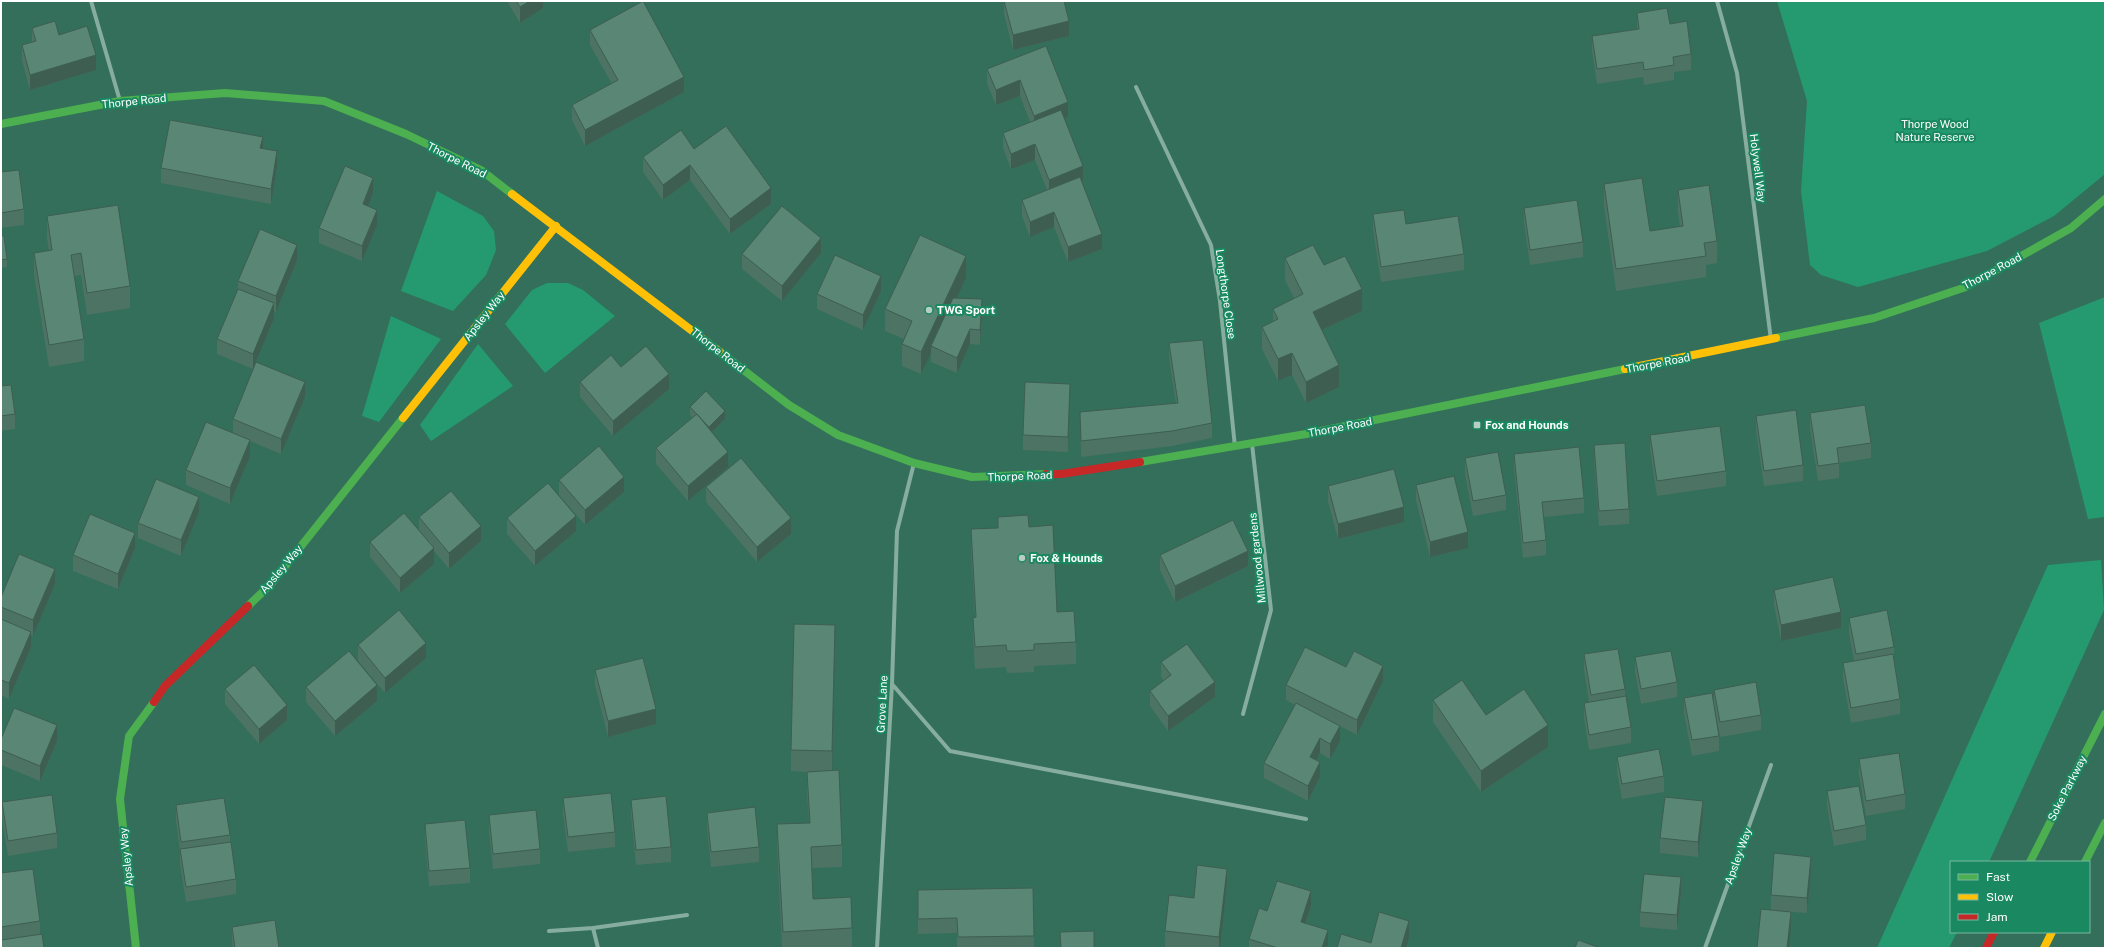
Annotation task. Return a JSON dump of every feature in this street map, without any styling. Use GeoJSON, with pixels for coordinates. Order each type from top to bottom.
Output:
{"type":"FeatureCollection","features":[{"type":"Feature","properties":{"kind":"main road","name":"Thorpe Road"},"geometry":{"type":"LineString","coordinates":[[1,124],[120,101],[225,93],[324,101],[406,134],[481,170],[790,406],[838,435],[914,463],[972,477],[1061,474],[1235,448],[1874,318],[1966,286],[2071,228],[2105,199]]}},
{"type":"Feature","properties":{"kind":"main road","name":"Apsley Way"},"geometry":{"type":"LineString","coordinates":[[136,948],[120,799],[129,736],[165,686],[271,584],[556,226]]}},
{"type":"Feature","properties":{"kind":"main road","name":"Soke Parkway"},"geometry":{"type":"LineString","coordinates":[[2031,861],[2105,714]]}},
{"type":"Feature","properties":{"kind":"main road"},"geometry":{"type":"LineString","coordinates":[[2086,861],[2105,823]]}},
{"type":"Feature","properties":{"kind":"main road"},"geometry":{"type":"LineString","coordinates":[[1986,948],[1994,933]]}},
{"type":"Feature","properties":{"kind":"main road"},"geometry":{"type":"LineString","coordinates":[[2044,948],[2052,933]]}},
{"type":"Feature","properties":{"kind":"street"},"geometry":{"type":"LineString","coordinates":[[91,1],[120,101]]}},
{"type":"Feature","properties":{"kind":"street","name":"Holywell Way"},"geometry":{"type":"LineString","coordinates":[[1717,1],[1737,73],[1771,340]]}},
{"type":"Feature","properties":{"kind":"street","name":"Longthorpe Close"},"geometry":{"type":"LineString","coordinates":[[1136,87],[1211,244],[1220,302],[1235,448]]}},
{"type":"Feature","properties":{"kind":"street","name":"Millwood gardens"},"geometry":{"type":"LineString","coordinates":[[1243,714],[1271,610],[1252,444]]}},
{"type":"Feature","properties":{"kind":"street","name":"Grove Lane"},"geometry":{"type":"LineString","coordinates":[[877,948],[892,684],[897,531],[914,463]]}},
{"type":"Feature","properties":{"kind":"street"},"geometry":{"type":"LineString","coordinates":[[892,684],[950,751],[1306,819]]}},
{"type":"Feature","properties":{"kind":"street","name":"Apsley Way"},"geometry":{"type":"LineString","coordinates":[[1705,948],[1771,765]]}},
{"type":"Feature","properties":{"kind":"street"},"geometry":{"type":"LineString","coordinates":[[549,931],[593,928],[688,915]]}},
{"type":"Feature","properties":{"kind":"street"},"geometry":{"type":"LineString","coordinates":[[593,928],[598,948]]}},
{"type":"Feature","properties":{"kind":"green space","name":"Thorpe Wood Nature Reserve"},"geometry":{"type":"Polygon","coordinates":[[[1777,1],[2105,1],[2105,174],[2054,216],[1987,251],[1858,287],[1821,275],[1810,265],[1801,191],[1807,101],[1777,1]]]}},
{"type":"Feature","properties":{"kind":"green space"},"geometry":{"type":"Polygon","coordinates":[[[437,191],[483,216],[494,231],[496,250],[486,275],[453,311],[401,291],[437,191]]]}},
{"type":"Feature","properties":{"kind":"green space"},"geometry":{"type":"Polygon","coordinates":[[[547,283],[568,283],[583,290],[615,316],[545,373],[505,324],[532,290],[547,283]]]}},
{"type":"Feature","properties":{"kind":"green space"},"geometry":{"type":"Polygon","coordinates":[[[2105,297],[2105,517],[2088,519],[2039,323],[2105,297]]]}},
{"type":"Feature","properties":{"kind":"green space"},"geometry":{"type":"Polygon","coordinates":[[[391,316],[441,339],[379,422],[362,416],[391,316]]]}},
{"type":"Feature","properties":{"kind":"green space"},"geometry":{"type":"Polygon","coordinates":[[[478,344],[513,386],[431,441],[420,425],[478,344]]]}},
{"type":"Feature","properties":{"kind":"green space"},"geometry":{"type":"Polygon","coordinates":[[[2101,560],[2104,610],[1989,861],[1950,861],[1950,933],[1956,933],[1949,948],[1877,948],[2048,565],[2101,560]]]}},
{"type":"Feature","properties":{"kind":"building"},"geometry":{"type":"Polygon","coordinates":[[[516,1],[530,1],[520,7],[516,1]]]}},
{"type":"Feature","properties":{"kind":"building"},"geometry":{"type":"Polygon","coordinates":[[[643,1],[684,77],[585,130],[572,105],[618,80],[590,30],[643,1]]]}},
{"type":"Feature","properties":{"kind":"building"},"geometry":{"type":"Polygon","coordinates":[[[1004,1],[1064,1],[1069,21],[1013,35],[1004,1]]]}},
{"type":"Feature","properties":{"kind":"building"},"geometry":{"type":"Polygon","coordinates":[[[1667,8],[1670,24],[1687,21],[1691,54],[1673,57],[1674,65],[1644,70],[1643,62],[1597,69],[1592,36],[1639,29],[1637,13],[1667,8]]]}},
{"type":"Feature","properties":{"kind":"building"},"geometry":{"type":"Polygon","coordinates":[[[55,21],[59,35],[87,26],[96,55],[30,75],[22,45],[36,41],[32,28],[55,21]]]}},
{"type":"Feature","properties":{"kind":"building"},"geometry":{"type":"Polygon","coordinates":[[[1046,46],[1068,102],[1034,116],[1020,80],[996,90],[987,69],[1046,46]]]}},
{"type":"Feature","properties":{"kind":"building"},"geometry":{"type":"Polygon","coordinates":[[[1061,110],[1083,166],[1049,180],[1035,144],[1011,154],[1003,133],[1061,110]]]}},
{"type":"Feature","properties":{"kind":"building"},"geometry":{"type":"Polygon","coordinates":[[[170,120],[263,137],[260,148],[277,151],[271,189],[161,168],[170,120]]]}},
{"type":"Feature","properties":{"kind":"building"},"geometry":{"type":"Polygon","coordinates":[[[726,126],[771,188],[730,219],[690,165],[663,185],[643,157],[681,130],[694,149],[726,126]]]}},
{"type":"Feature","properties":{"kind":"building"},"geometry":{"type":"Polygon","coordinates":[[[345,166],[373,178],[363,204],[377,210],[362,246],[319,228],[345,166]]]}},
{"type":"Feature","properties":{"kind":"building"},"geometry":{"type":"Polygon","coordinates":[[[19,170],[24,209],[1,213],[1,172],[19,170]]]}},
{"type":"Feature","properties":{"kind":"building"},"geometry":{"type":"Polygon","coordinates":[[[1080,177],[1102,234],[1068,247],[1054,212],[1030,222],[1022,200],[1080,177]]]}},
{"type":"Feature","properties":{"kind":"building"},"geometry":{"type":"Polygon","coordinates":[[[1642,178],[1650,231],[1683,226],[1678,190],[1709,185],[1717,241],[1704,243],[1706,256],[1616,269],[1604,184],[1642,178]]]}},
{"type":"Feature","properties":{"kind":"building"},"geometry":{"type":"Polygon","coordinates":[[[1577,200],[1583,242],[1530,250],[1524,208],[1577,200]]]}},
{"type":"Feature","properties":{"kind":"building"},"geometry":{"type":"Polygon","coordinates":[[[118,205],[130,286],[87,293],[81,253],[71,255],[84,339],[49,345],[34,253],[52,250],[47,216],[118,205]]]}},
{"type":"Feature","properties":{"kind":"building"},"geometry":{"type":"Polygon","coordinates":[[[782,206],[821,238],[782,286],[742,254],[782,206]]]}},
{"type":"Feature","properties":{"kind":"building"},"geometry":{"type":"Polygon","coordinates":[[[1404,210],[1406,224],[1458,216],[1464,254],[1381,267],[1373,214],[1404,210]]]}},
{"type":"Feature","properties":{"kind":"building"},"geometry":{"type":"Polygon","coordinates":[[[260,229],[297,245],[276,296],[238,281],[260,229]]]}},
{"type":"Feature","properties":{"kind":"building"},"geometry":{"type":"Polygon","coordinates":[[[920,235],[966,256],[921,352],[902,344],[912,321],[885,309],[920,235]]]}},
{"type":"Feature","properties":{"kind":"building"},"geometry":{"type":"Polygon","coordinates":[[[1,236],[4,236],[7,259],[1,260],[1,236]]]}},
{"type":"Feature","properties":{"kind":"building"},"geometry":{"type":"Polygon","coordinates":[[[1313,245],[1324,265],[1345,256],[1362,289],[1313,312],[1339,365],[1306,382],[1292,353],[1278,359],[1262,327],[1278,319],[1273,309],[1303,294],[1285,258],[1313,245]]]}},
{"type":"Feature","properties":{"kind":"building"},"geometry":{"type":"Polygon","coordinates":[[[835,255],[881,276],[863,315],[817,294],[835,255]]]}},
{"type":"Feature","properties":{"kind":"building"},"geometry":{"type":"Polygon","coordinates":[[[238,289],[274,303],[253,354],[217,339],[238,289]]]}},
{"type":"Feature","properties":{"kind":"building"},"geometry":{"type":"Polygon","coordinates":[[[953,298],[982,299],[980,330],[970,329],[957,358],[931,346],[953,298]]]}},
{"type":"Feature","properties":{"kind":"building"},"geometry":{"type":"Polygon","coordinates":[[[1203,340],[1212,423],[1172,431],[1081,441],[1080,412],[1178,403],[1169,343],[1203,340]]]}},
{"type":"Feature","properties":{"kind":"building"},"geometry":{"type":"Polygon","coordinates":[[[646,346],[669,374],[613,421],[580,382],[611,355],[621,367],[646,346]]]}},
{"type":"Feature","properties":{"kind":"building"},"geometry":{"type":"Polygon","coordinates":[[[256,362],[305,382],[281,439],[233,419],[256,362]]]}},
{"type":"Feature","properties":{"kind":"building"},"geometry":{"type":"Polygon","coordinates":[[[1025,382],[1070,384],[1068,437],[1023,435],[1025,382]]]}},
{"type":"Feature","properties":{"kind":"building"},"geometry":{"type":"Polygon","coordinates":[[[11,385],[15,414],[1,416],[1,386],[11,385]]]}},
{"type":"Feature","properties":{"kind":"building"},"geometry":{"type":"Polygon","coordinates":[[[706,391],[725,411],[709,427],[690,407],[706,391]]]}},
{"type":"Feature","properties":{"kind":"building"},"geometry":{"type":"Polygon","coordinates":[[[1865,405],[1871,443],[1837,448],[1839,463],[1818,466],[1810,413],[1865,405]]]}},
{"type":"Feature","properties":{"kind":"building"},"geometry":{"type":"Polygon","coordinates":[[[1796,410],[1803,465],[1764,471],[1756,416],[1796,410]]]}},
{"type":"Feature","properties":{"kind":"building"},"geometry":{"type":"Polygon","coordinates":[[[697,414],[728,452],[688,486],[656,448],[697,414]]]}},
{"type":"Feature","properties":{"kind":"building"},"geometry":{"type":"Polygon","coordinates":[[[206,422],[250,440],[230,488],[186,470],[206,422]]]}},
{"type":"Feature","properties":{"kind":"building"},"geometry":{"type":"Polygon","coordinates":[[[1720,426],[1726,471],[1657,481],[1650,435],[1720,426]]]}},
{"type":"Feature","properties":{"kind":"building"},"geometry":{"type":"Polygon","coordinates":[[[1625,443],[1629,509],[1599,511],[1594,445],[1625,443]]]}},
{"type":"Feature","properties":{"kind":"building"},"geometry":{"type":"Polygon","coordinates":[[[599,446],[624,477],[585,510],[559,480],[599,446]]]}},
{"type":"Feature","properties":{"kind":"building"},"geometry":{"type":"Polygon","coordinates":[[[1579,447],[1584,498],[1542,502],[1546,540],[1523,543],[1514,454],[1579,447]]]}},
{"type":"Feature","properties":{"kind":"building"},"geometry":{"type":"Polygon","coordinates":[[[1498,452],[1506,495],[1473,501],[1465,458],[1498,452]]]}},
{"type":"Feature","properties":{"kind":"building"},"geometry":{"type":"Polygon","coordinates":[[[741,458],[791,518],[757,547],[706,487],[741,458]]]}},
{"type":"Feature","properties":{"kind":"building"},"geometry":{"type":"Polygon","coordinates":[[[1394,469],[1404,507],[1338,524],[1328,486],[1394,469]]]}},
{"type":"Feature","properties":{"kind":"building"},"geometry":{"type":"Polygon","coordinates":[[[1454,476],[1468,532],[1430,542],[1416,485],[1454,476]]]}},
{"type":"Feature","properties":{"kind":"building"},"geometry":{"type":"Polygon","coordinates":[[[156,479],[199,497],[181,540],[138,523],[156,479]]]}},
{"type":"Feature","properties":{"kind":"building"},"geometry":{"type":"Polygon","coordinates":[[[548,483],[576,516],[535,551],[507,518],[548,483]]]}},
{"type":"Feature","properties":{"kind":"building"},"geometry":{"type":"Polygon","coordinates":[[[451,491],[481,526],[449,553],[419,517],[451,491]]]}},
{"type":"Feature","properties":{"kind":"building"},"geometry":{"type":"Polygon","coordinates":[[[404,513],[434,548],[400,578],[370,542],[404,513]]]}},
{"type":"Feature","properties":{"kind":"building"},"geometry":{"type":"Polygon","coordinates":[[[90,514],[135,533],[118,574],[73,555],[90,514]]]}},
{"type":"Feature","properties":{"kind":"building"},"geometry":{"type":"Polygon","coordinates":[[[1028,515],[1029,527],[1053,525],[1057,612],[1074,611],[1076,642],[1034,644],[1034,650],[1017,651],[1007,651],[1006,645],[975,647],[973,618],[976,617],[971,529],[998,528],[998,517],[1028,515]]]}},
{"type":"Feature","properties":{"kind":"building"},"geometry":{"type":"Polygon","coordinates":[[[1233,520],[1248,551],[1175,586],[1160,555],[1233,520]]]}},
{"type":"Feature","properties":{"kind":"building"},"geometry":{"type":"Polygon","coordinates":[[[19,554],[55,569],[33,620],[1,607],[1,597],[19,554]]]}},
{"type":"Feature","properties":{"kind":"building"},"geometry":{"type":"Polygon","coordinates":[[[1833,577],[1841,612],[1781,625],[1774,590],[1833,577]]]}},
{"type":"Feature","properties":{"kind":"building"},"geometry":{"type":"Polygon","coordinates":[[[399,610],[426,643],[385,678],[358,645],[399,610]]]}},
{"type":"Feature","properties":{"kind":"building"},"geometry":{"type":"Polygon","coordinates":[[[1887,610],[1894,647],[1856,654],[1849,618],[1887,610]]]}},
{"type":"Feature","properties":{"kind":"building"},"geometry":{"type":"Polygon","coordinates":[[[1,619],[31,632],[9,683],[1,680],[1,619]]]}},
{"type":"Feature","properties":{"kind":"building"},"geometry":{"type":"Polygon","coordinates":[[[794,624],[835,625],[832,751],[791,750],[794,624]]]}},
{"type":"Feature","properties":{"kind":"building"},"geometry":{"type":"Polygon","coordinates":[[[1187,644],[1215,682],[1168,716],[1150,691],[1171,675],[1161,662],[1187,644]]]}},
{"type":"Feature","properties":{"kind":"building"},"geometry":{"type":"Polygon","coordinates":[[[1305,647],[1346,667],[1354,651],[1383,666],[1357,720],[1286,685],[1305,647]]]}},
{"type":"Feature","properties":{"kind":"building"},"geometry":{"type":"Polygon","coordinates":[[[1618,649],[1625,689],[1591,695],[1584,654],[1618,649]]]}},
{"type":"Feature","properties":{"kind":"building"},"geometry":{"type":"Polygon","coordinates":[[[349,651],[377,685],[335,721],[306,687],[349,651]]]}},
{"type":"Feature","properties":{"kind":"building"},"geometry":{"type":"Polygon","coordinates":[[[1671,651],[1677,682],[1641,689],[1635,657],[1671,651]]]}},
{"type":"Feature","properties":{"kind":"building"},"geometry":{"type":"Polygon","coordinates":[[[1893,654],[1900,699],[1851,708],[1843,663],[1893,654]]]}},
{"type":"Feature","properties":{"kind":"building"},"geometry":{"type":"Polygon","coordinates":[[[643,658],[656,709],[608,721],[595,670],[643,658]]]}},
{"type":"Feature","properties":{"kind":"building"},"geometry":{"type":"Polygon","coordinates":[[[254,665],[287,705],[259,729],[225,689],[254,665]]]}},
{"type":"Feature","properties":{"kind":"building"},"geometry":{"type":"Polygon","coordinates":[[[1462,680],[1486,715],[1524,689],[1548,725],[1481,771],[1433,700],[1462,680]]]}},
{"type":"Feature","properties":{"kind":"building"},"geometry":{"type":"Polygon","coordinates":[[[1756,682],[1761,715],[1720,722],[1714,690],[1756,682]]]}},
{"type":"Feature","properties":{"kind":"building"},"geometry":{"type":"Polygon","coordinates":[[[1712,693],[1719,736],[1692,740],[1684,698],[1712,693]]]}},
{"type":"Feature","properties":{"kind":"building"},"geometry":{"type":"Polygon","coordinates":[[[1626,696],[1631,727],[1589,735],[1584,703],[1626,696]]]}},
{"type":"Feature","properties":{"kind":"building"},"geometry":{"type":"Polygon","coordinates":[[[1296,703],[1340,726],[1330,744],[1320,738],[1310,757],[1320,762],[1308,786],[1264,763],[1296,703]]]}},
{"type":"Feature","properties":{"kind":"building"},"geometry":{"type":"Polygon","coordinates":[[[14,708],[57,725],[40,766],[1,750],[1,739],[14,708]]]}},
{"type":"Feature","properties":{"kind":"building"},"geometry":{"type":"Polygon","coordinates":[[[1659,749],[1664,776],[1622,784],[1617,757],[1659,749]]]}},
{"type":"Feature","properties":{"kind":"building"},"geometry":{"type":"Polygon","coordinates":[[[1899,753],[1905,794],[1866,801],[1859,759],[1899,753]]]}},
{"type":"Feature","properties":{"kind":"building"},"geometry":{"type":"Polygon","coordinates":[[[839,770],[842,845],[811,847],[813,899],[851,897],[852,928],[783,932],[777,824],[810,823],[807,772],[839,770]]]}},
{"type":"Feature","properties":{"kind":"building"},"geometry":{"type":"Polygon","coordinates":[[[1859,786],[1866,825],[1834,831],[1827,791],[1859,786]]]}},
{"type":"Feature","properties":{"kind":"building"},"geometry":{"type":"Polygon","coordinates":[[[611,793],[615,832],[568,837],[563,798],[611,793]]]}},
{"type":"Feature","properties":{"kind":"building"},"geometry":{"type":"Polygon","coordinates":[[[52,795],[57,833],[8,841],[2,802],[52,795]]]}},
{"type":"Feature","properties":{"kind":"building"},"geometry":{"type":"Polygon","coordinates":[[[666,796],[671,847],[636,850],[631,800],[666,796]]]}},
{"type":"Feature","properties":{"kind":"building"},"geometry":{"type":"Polygon","coordinates":[[[1665,797],[1703,801],[1698,842],[1660,838],[1665,797]]]}},
{"type":"Feature","properties":{"kind":"building"},"geometry":{"type":"Polygon","coordinates":[[[224,798],[230,835],[181,842],[176,805],[224,798]]]}},
{"type":"Feature","properties":{"kind":"building"},"geometry":{"type":"Polygon","coordinates":[[[755,807],[759,847],[711,852],[707,813],[755,807]]]}},
{"type":"Feature","properties":{"kind":"building"},"geometry":{"type":"Polygon","coordinates":[[[536,810],[540,849],[493,854],[489,815],[536,810]]]}},
{"type":"Feature","properties":{"kind":"building"},"geometry":{"type":"Polygon","coordinates":[[[465,820],[470,868],[429,871],[425,824],[465,820]]]}},
{"type":"Feature","properties":{"kind":"building"},"geometry":{"type":"Polygon","coordinates":[[[231,842],[236,879],[186,887],[180,849],[231,842]]]}},
{"type":"Feature","properties":{"kind":"building"},"geometry":{"type":"Polygon","coordinates":[[[1774,853],[1811,857],[1807,898],[1771,895],[1774,853]]]}},
{"type":"Feature","properties":{"kind":"building"},"geometry":{"type":"Polygon","coordinates":[[[1197,865],[1227,869],[1219,937],[1165,931],[1169,895],[1194,898],[1197,865]]]}},
{"type":"Feature","properties":{"kind":"building"},"geometry":{"type":"Polygon","coordinates":[[[33,869],[40,921],[1,927],[1,873],[33,869]]]}},
{"type":"Feature","properties":{"kind":"building"},"geometry":{"type":"Polygon","coordinates":[[[1644,874],[1681,877],[1677,915],[1640,912],[1644,874]]]}},
{"type":"Feature","properties":{"kind":"building"},"geometry":{"type":"Polygon","coordinates":[[[1277,881],[1311,891],[1301,922],[1328,930],[1322,948],[1278,948],[1249,939],[1259,908],[1267,911],[1277,881]]]}},
{"type":"Feature","properties":{"kind":"building"},"geometry":{"type":"Polygon","coordinates":[[[1033,888],[1034,936],[958,937],[957,918],[918,919],[918,890],[1033,888]]]}},
{"type":"Feature","properties":{"kind":"building"},"geometry":{"type":"Polygon","coordinates":[[[1761,909],[1791,912],[1787,948],[1757,948],[1761,909]]]}},
{"type":"Feature","properties":{"kind":"building"},"geometry":{"type":"Polygon","coordinates":[[[1379,912],[1409,921],[1401,948],[1337,948],[1341,934],[1371,943],[1379,912]]]}},
{"type":"Feature","properties":{"kind":"building"},"geometry":{"type":"Polygon","coordinates":[[[275,920],[279,948],[235,948],[232,927],[275,920]]]}},
{"type":"Feature","properties":{"kind":"building"},"geometry":{"type":"Polygon","coordinates":[[[1094,931],[1094,948],[1061,948],[1060,932],[1094,931]]]}},
{"type":"Feature","properties":{"kind":"building"},"geometry":{"type":"Polygon","coordinates":[[[42,934],[44,948],[1,948],[1,940],[42,934]]]}},
{"type":"Feature","properties":{"kind":"building"},"geometry":{"type":"Polygon","coordinates":[[[1578,940],[1600,948],[1575,948],[1578,940]]]}},
{"type":"Feature","properties":{"kind":"traffic: fast"},"geometry":{"type":"LineString","coordinates":[[1,124],[120,101],[225,93],[324,101],[406,134],[481,170],[512,194]]}},
{"type":"Feature","properties":{"kind":"traffic: fast"},"geometry":{"type":"LineString","coordinates":[[1776,338],[1874,318],[1966,287],[2071,228],[2105,199]]}},
{"type":"Feature","properties":{"kind":"traffic: fast"},"geometry":{"type":"LineString","coordinates":[[720,352],[789,405],[838,435],[914,463],[972,477],[1046,474]]}},
{"type":"Feature","properties":{"kind":"traffic: fast"},"geometry":{"type":"LineString","coordinates":[[1140,462],[1306,434],[1625,369]]}},
{"type":"Feature","properties":{"kind":"traffic: fast"},"geometry":{"type":"LineString","coordinates":[[248,606],[271,584],[403,418]]}},
{"type":"Feature","properties":{"kind":"traffic: fast"},"geometry":{"type":"LineString","coordinates":[[136,948],[120,799],[129,736],[154,702]]}},
{"type":"Feature","properties":{"kind":"traffic: fast"},"geometry":{"type":"LineString","coordinates":[[2031,861],[2105,714]]}},
{"type":"Feature","properties":{"kind":"traffic: fast"},"geometry":{"type":"LineString","coordinates":[[2086,861],[2105,823]]}},
{"type":"Feature","properties":{"kind":"traffic: slow"},"geometry":{"type":"LineString","coordinates":[[512,194],[720,352]]}},
{"type":"Feature","properties":{"kind":"traffic: slow"},"geometry":{"type":"LineString","coordinates":[[403,418],[556,226]]}},
{"type":"Feature","properties":{"kind":"traffic: slow"},"geometry":{"type":"LineString","coordinates":[[1625,369],[1776,338]]}},
{"type":"Feature","properties":{"kind":"traffic: slow"},"geometry":{"type":"LineString","coordinates":[[2044,948],[2052,933]]}},
{"type":"Feature","properties":{"kind":"traffic: jam"},"geometry":{"type":"LineString","coordinates":[[1046,474],[1061,474],[1140,462]]}},
{"type":"Feature","properties":{"kind":"traffic: jam"},"geometry":{"type":"LineString","coordinates":[[154,702],[165,686],[248,606]]}},
{"type":"Feature","properties":{"kind":"traffic: jam"},"geometry":{"type":"LineString","coordinates":[[1986,948],[1994,933]]}},
{"type":"Feature","properties":{"kind":"place","name":"TWG Sport"},"geometry":{"type":"Point","coordinates":[929,310]}},
{"type":"Feature","properties":{"kind":"place","name":"Fox and Hounds"},"geometry":{"type":"Point","coordinates":[1477,425]}},
{"type":"Feature","properties":{"kind":"place","name":"Fox & Hounds"},"geometry":{"type":"Point","coordinates":[1022,558]}}]}
